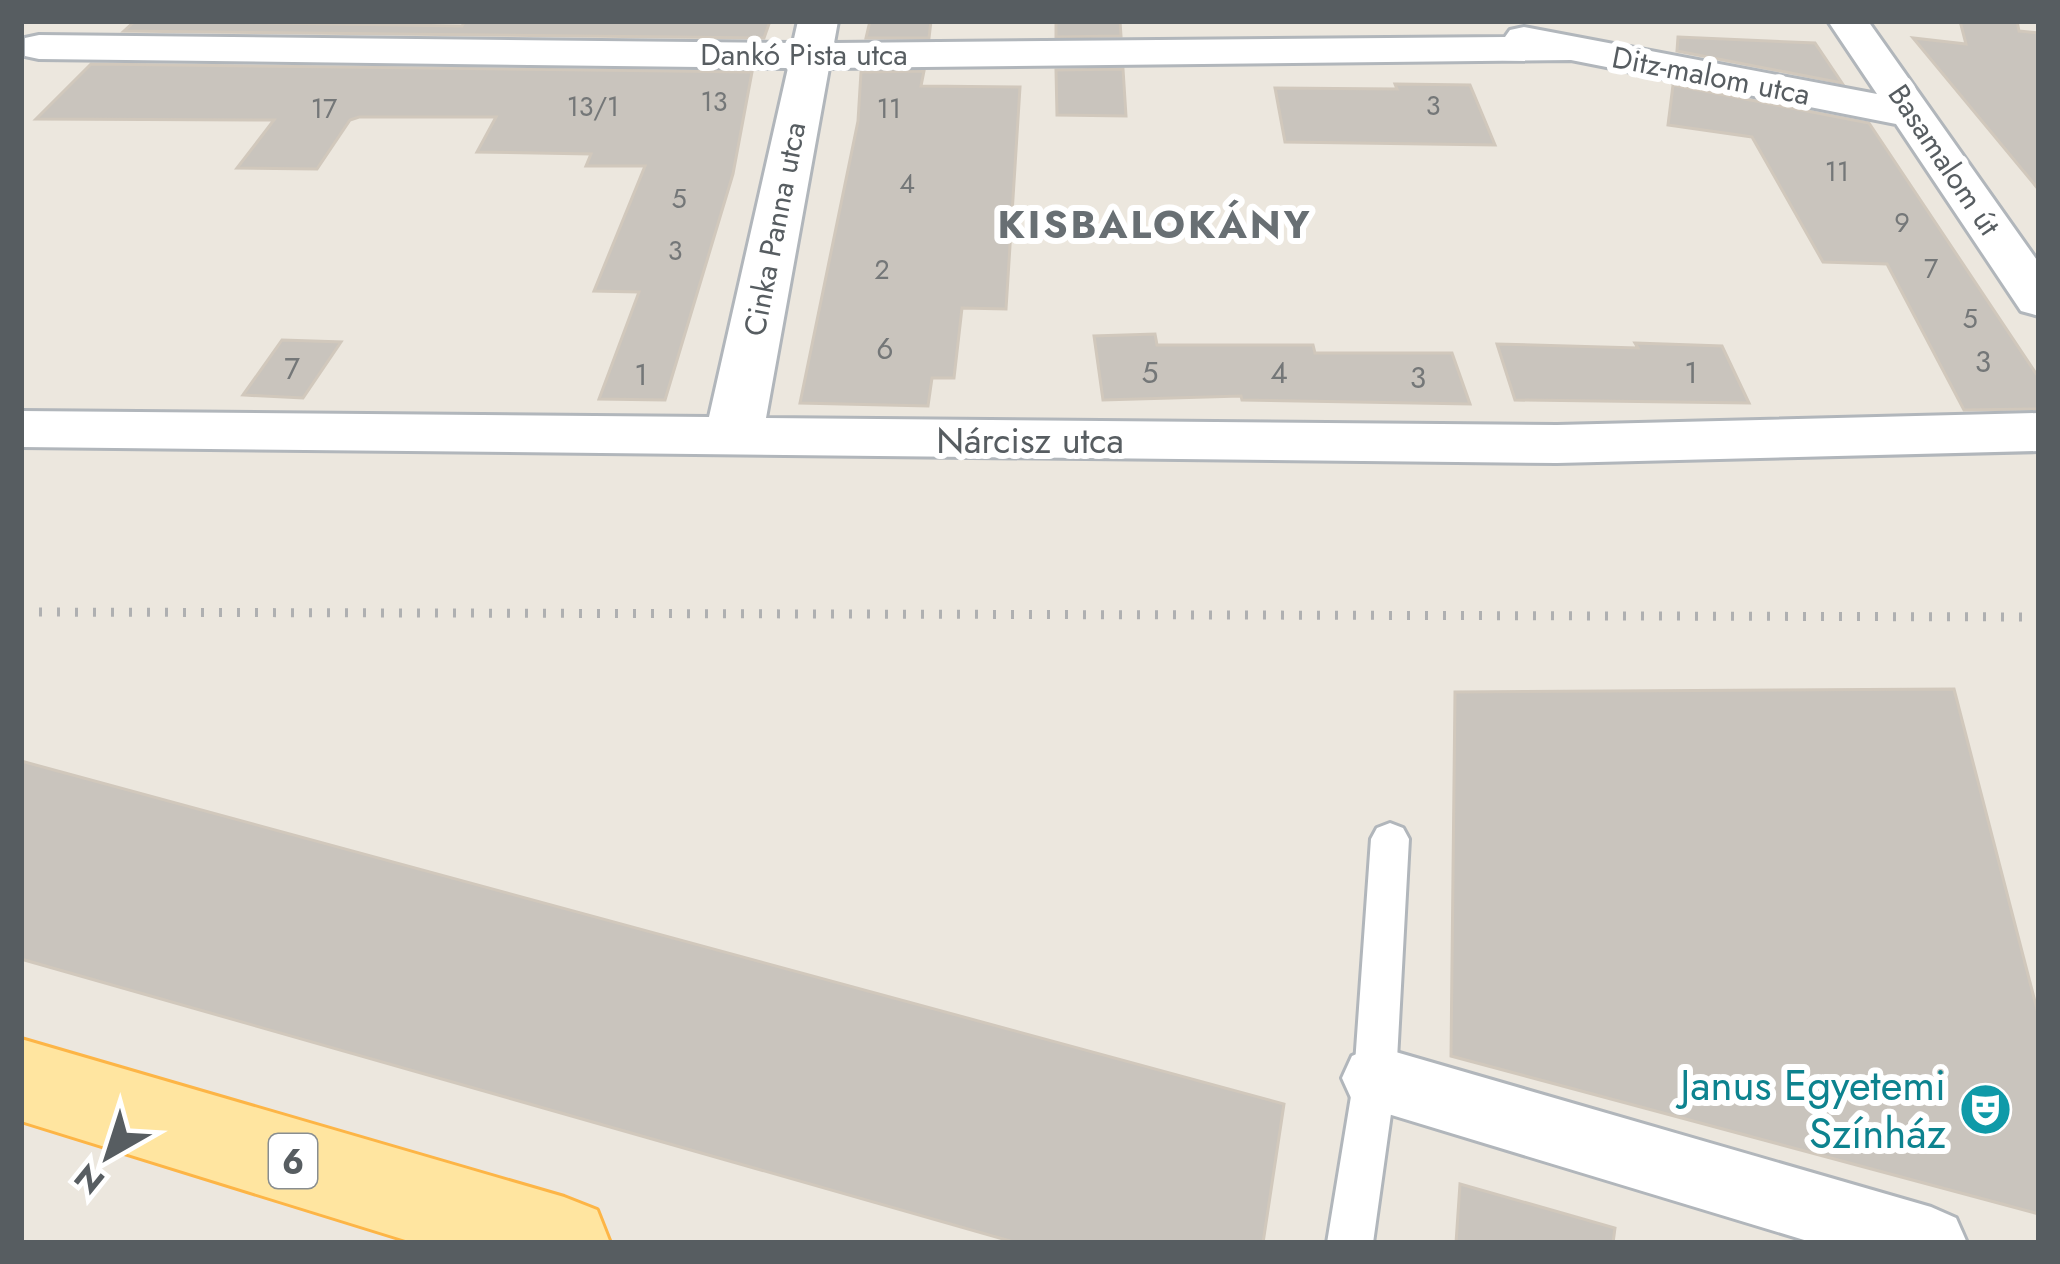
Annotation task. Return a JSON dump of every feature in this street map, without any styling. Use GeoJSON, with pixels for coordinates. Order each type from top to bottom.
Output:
{"type":"FeatureCollection","features":[{"type":"Feature","properties":{"kind":"main road","name":"6"},"geometry":{"type":"LineString","coordinates":[[21,1080],[564,1243]]}},
{"type":"Feature","properties":{"kind":"street","name":"Ditz-malom utca"},"geometry":{"type":"LineString","coordinates":[[1439,21],[1913,114]]}},
{"type":"Feature","properties":{"kind":"street","name":"Basamalom út"},"geometry":{"type":"LineString","coordinates":[[1848,21],[2039,300]]}},
{"type":"Feature","properties":{"kind":"street","name":"Dankó Pista utca"},"geometry":{"type":"LineString","coordinates":[[42,45],[1382,36],[1568,49]]}},
{"type":"Feature","properties":{"kind":"street","name":"Cinka Panna utca"},"geometry":{"type":"LineString","coordinates":[[734,438],[813,38]]}},
{"type":"Feature","properties":{"kind":"street","name":"Nárcisz utca"},"geometry":{"type":"LineString","coordinates":[[21,429],[1557,444],[2039,433]]}},
{"type":"Feature","properties":{"kind":"street"},"geometry":{"type":"LineString","coordinates":[[1375,1078],[1931,1243]]}},
{"type":"Feature","properties":{"kind":"lane"},"geometry":{"type":"LineString","coordinates":[[1350,1243],[1375,1078],[1390,839]]}},
{"type":"Feature","properties":{"kind":"building"},"geometry":{"type":"Polygon","coordinates":[[[135,21],[462,26],[465,21],[770,21],[764,38],[124,31],[135,21]]]}},
{"type":"Feature","properties":{"kind":"building"},"geometry":{"type":"Polygon","coordinates":[[[870,21],[931,21],[929,38],[866,38],[870,21]]]}},
{"type":"Feature","properties":{"kind":"building"},"geometry":{"type":"Polygon","coordinates":[[[1056,21],[1120,21],[1121,36],[1056,37],[1056,21]]]}},
{"type":"Feature","properties":{"kind":"building"},"geometry":{"type":"Polygon","coordinates":[[[1960,21],[2017,21],[2019,31],[2039,33],[2039,190],[1913,38],[1966,44],[1960,21]]]}},
{"type":"Feature","properties":{"kind":"building"},"geometry":{"type":"Polygon","coordinates":[[[1678,37],[1815,43],[1842,83],[1677,51],[1678,37]]]}},
{"type":"Feature","properties":{"kind":"building"},"geometry":{"type":"Polygon","coordinates":[[[91,64],[752,72],[733,174],[665,400],[599,399],[639,292],[594,291],[645,166],[586,166],[591,154],[477,152],[496,117],[359,117],[350,120],[317,169],[237,168],[274,120],[36,119],[91,64]]]}},
{"type":"Feature","properties":{"kind":"building"},"geometry":{"type":"Polygon","coordinates":[[[1123,69],[1126,116],[1057,115],[1056,70],[1123,69]]]}},
{"type":"Feature","properties":{"kind":"building"},"geometry":{"type":"Polygon","coordinates":[[[924,71],[921,86],[1020,87],[1006,309],[962,308],[954,378],[932,378],[928,406],[800,403],[858,121],[861,72],[924,71]]]}},
{"type":"Feature","properties":{"kind":"building"},"geometry":{"type":"Polygon","coordinates":[[[1395,84],[1470,85],[1495,145],[1285,142],[1275,88],[1397,89],[1395,84]]]}},
{"type":"Feature","properties":{"kind":"building"},"geometry":{"type":"Polygon","coordinates":[[[1673,85],[1869,123],[2039,378],[2039,409],[1964,410],[1887,264],[1823,262],[1752,137],[1668,125],[1673,85]]]}},
{"type":"Feature","properties":{"kind":"building"},"geometry":{"type":"Polygon","coordinates":[[[1155,334],[1157,345],[1313,345],[1315,353],[1452,353],[1470,404],[1242,400],[1241,396],[1103,400],[1094,336],[1155,334]]]}},
{"type":"Feature","properties":{"kind":"building"},"geometry":{"type":"Polygon","coordinates":[[[282,340],[341,342],[303,398],[243,395],[282,340]]]}},
{"type":"Feature","properties":{"kind":"building"},"geometry":{"type":"Polygon","coordinates":[[[1635,343],[1722,346],[1749,403],[1515,400],[1497,344],[1638,348],[1635,343]]]}},
{"type":"Feature","properties":{"kind":"building"},"geometry":{"type":"Polygon","coordinates":[[[1954,689],[2039,1017],[2039,1214],[1451,1056],[1455,692],[1954,689]]]}},
{"type":"Feature","properties":{"kind":"building"},"geometry":{"type":"Polygon","coordinates":[[[21,761],[1284,1104],[1263,1243],[1017,1243],[21,959],[21,761]]]}},
{"type":"Feature","properties":{"kind":"building"},"geometry":{"type":"Polygon","coordinates":[[[1460,1184],[1615,1228],[1613,1243],[1456,1243],[1460,1184]]]}},
{"type":"Feature","properties":{"kind":"railway"},"geometry":{"type":"LineString","coordinates":[[21,612],[2039,617]]}},
{"type":"Feature","properties":{"kind":"place","name":"Janus Egyetemi Színház"},"geometry":{"type":"Point","coordinates":[1985,1109]}},
{"type":"Feature","properties":{"kind":"district","name":"KISBALOKÁNY"},"geometry":{"type":"Point","coordinates":[1155,224]}}]}
